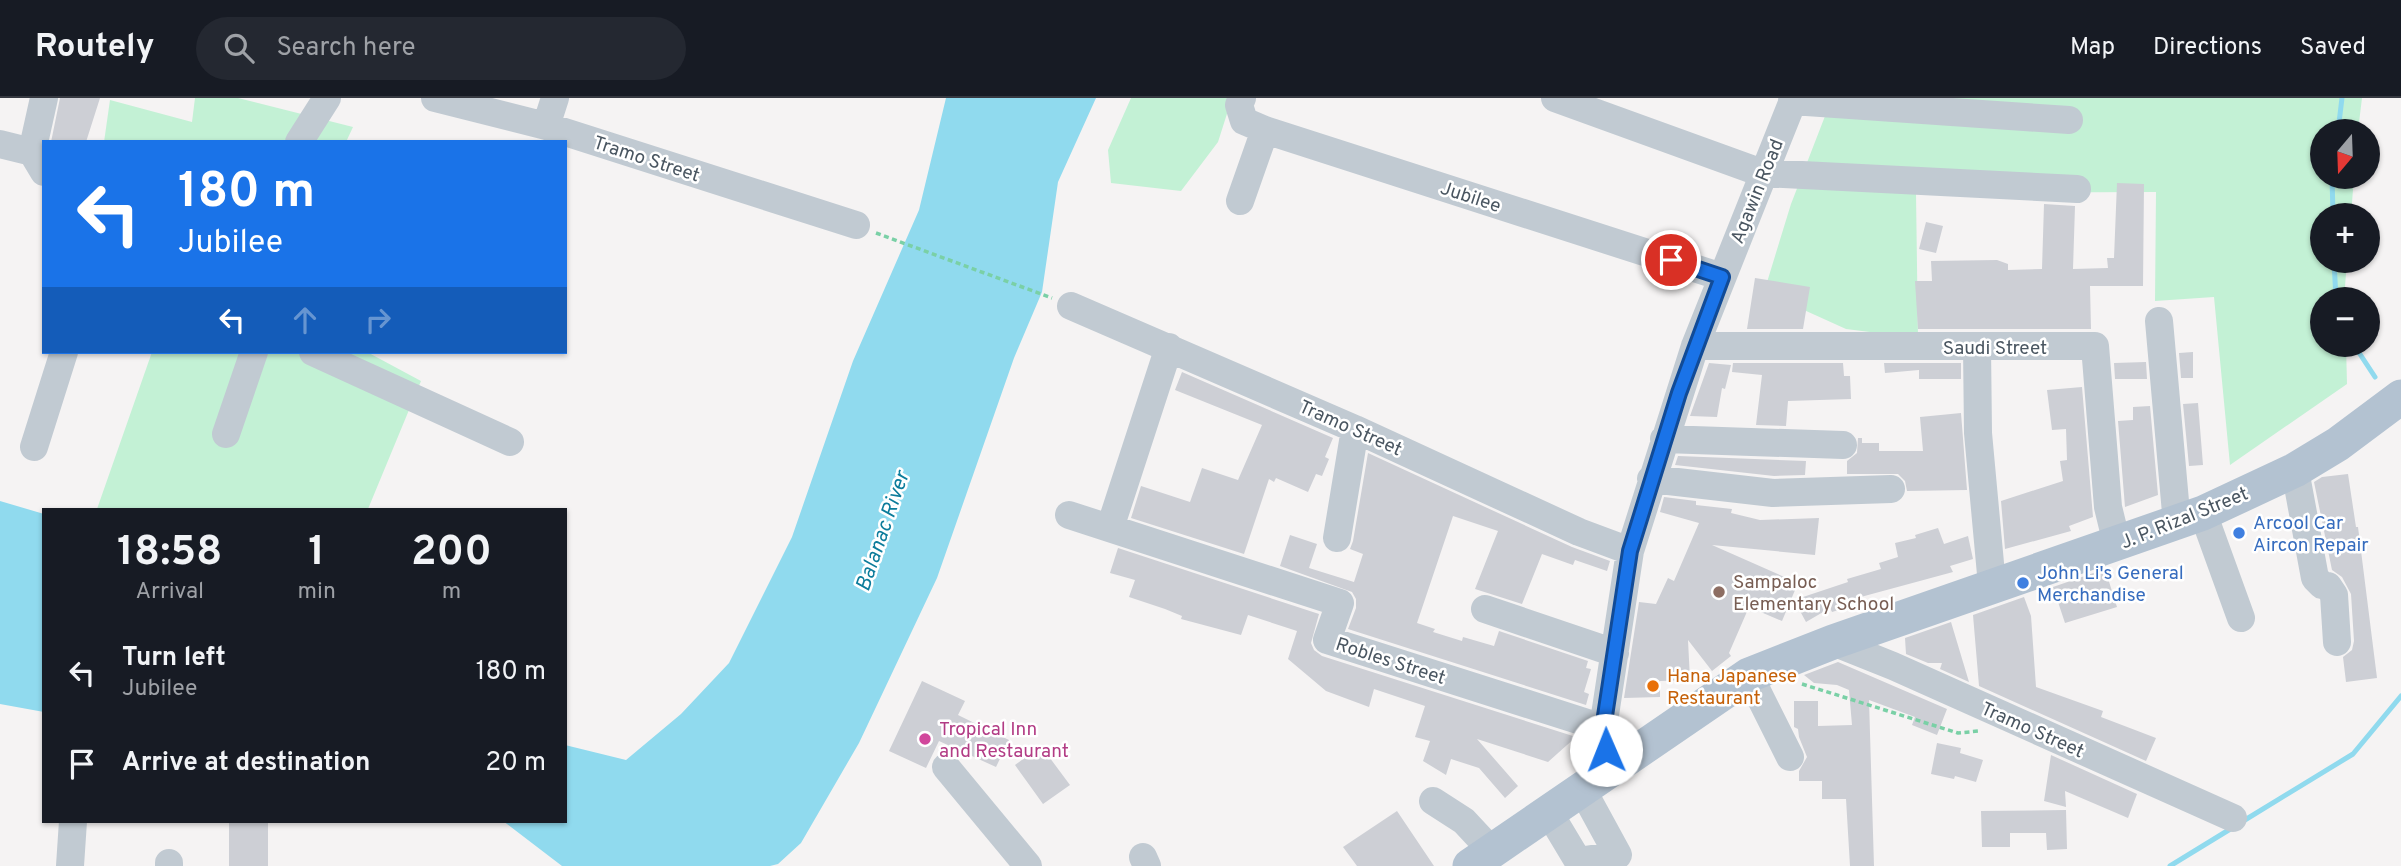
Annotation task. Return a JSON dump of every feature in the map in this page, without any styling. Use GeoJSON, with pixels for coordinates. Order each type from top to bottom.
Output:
{"type":"FeatureCollection","features":[{"type":"Feature","properties":{"kind":"main road","name":"J. P. Rizal Street"},"geometry":{"type":"LineString","coordinates":[[1481,859],[1749,675],[1993,585],[2190,519],[2295,470],[2339,444],[2401,397]]}},
{"type":"Feature","properties":{"kind":"street"},"geometry":{"type":"LineString","coordinates":[[0,144],[38,162],[44,98]]}},
{"type":"Feature","properties":{"kind":"street"},"geometry":{"type":"LineString","coordinates":[[300,140],[327,98]]}},
{"type":"Feature","properties":{"kind":"street","name":"Tramo Street"},"geometry":{"type":"LineString","coordinates":[[435,98],[546,125],[856,225]]}},
{"type":"Feature","properties":{"kind":"street"},"geometry":{"type":"LineString","coordinates":[[546,125],[555,98]]}},
{"type":"Feature","properties":{"kind":"street","name":"Jubilee"},"geometry":{"type":"LineString","coordinates":[[1242,98],[1240,105],[1244,121],[1265,131],[1722,277]]}},
{"type":"Feature","properties":{"kind":"street"},"geometry":{"type":"LineString","coordinates":[[1555,98],[1762,173],[2077,189]]}},
{"type":"Feature","properties":{"kind":"street"},"geometry":{"type":"LineString","coordinates":[[1793,99],[2069,120]]}},
{"type":"Feature","properties":{"kind":"street","name":"Agawin Road"},"geometry":{"type":"LineString","coordinates":[[1595,780],[1630,551],[1695,346],[1793,99]]}},
{"type":"Feature","properties":{"kind":"street"},"geometry":{"type":"LineString","coordinates":[[1240,201],[1265,131]]}},
{"type":"Feature","properties":{"kind":"street","name":"Tramo Street"},"geometry":{"type":"LineString","coordinates":[[1061,302],[1356,429],[1579,532],[1630,551]]}},
{"type":"Feature","properties":{"kind":"street"},"geometry":{"type":"LineString","coordinates":[[2159,321],[2190,519],[2241,618]]}},
{"type":"Feature","properties":{"kind":"street","name":"Saudi Street"},"geometry":{"type":"LineString","coordinates":[[1695,346],[2095,346],[2108,507],[2117,544]]}},
{"type":"Feature","properties":{"kind":"street"},"geometry":{"type":"LineString","coordinates":[[1110,528],[1169,347]]}},
{"type":"Feature","properties":{"kind":"street"},"geometry":{"type":"LineString","coordinates":[[1977,347],[1978,433],[1993,585]]}},
{"type":"Feature","properties":{"kind":"street"},"geometry":{"type":"LineString","coordinates":[[34,447],[63,354]]}},
{"type":"Feature","properties":{"kind":"street"},"geometry":{"type":"LineString","coordinates":[[226,434],[253,354]]}},
{"type":"Feature","properties":{"kind":"street"},"geometry":{"type":"LineString","coordinates":[[317,354],[510,442]]}},
{"type":"Feature","properties":{"kind":"street"},"geometry":{"type":"LineString","coordinates":[[1337,538],[1356,429]]}},
{"type":"Feature","properties":{"kind":"street"},"geometry":{"type":"LineString","coordinates":[[1664,439],[1843,446]]}},
{"type":"Feature","properties":{"kind":"street"},"geometry":{"type":"LineString","coordinates":[[2295,470],[2315,578],[2322,585],[2328,586],[2334,595],[2337,642]]}},
{"type":"Feature","properties":{"kind":"street"},"geometry":{"type":"LineString","coordinates":[[1651,479],[1773,493],[1891,489]]}},
{"type":"Feature","properties":{"kind":"street","name":"Robles Street"},"geometry":{"type":"LineString","coordinates":[[1069,515],[1340,603],[1327,640],[1603,729]]}},
{"type":"Feature","properties":{"kind":"street"},"geometry":{"type":"LineString","coordinates":[[1485,609],[1615,653]]}},
{"type":"Feature","properties":{"kind":"street","name":"Tramo Street"},"geometry":{"type":"LineString","coordinates":[[1833,642],[1893,666],[2233,818]]}},
{"type":"Feature","properties":{"kind":"street"},"geometry":{"type":"LineString","coordinates":[[1749,675],[1790,757]]}},
{"type":"Feature","properties":{"kind":"street"},"geometry":{"type":"LineString","coordinates":[[946,767],[1028,866]]}},
{"type":"Feature","properties":{"kind":"street"},"geometry":{"type":"LineString","coordinates":[[1548,811],[1578,861],[1618,861],[1595,780]]}},
{"type":"Feature","properties":{"kind":"street"},"geometry":{"type":"LineString","coordinates":[[1433,800],[1464,821],[1481,859]]}},
{"type":"Feature","properties":{"kind":"street"},"geometry":{"type":"LineString","coordinates":[[70,866],[73,823]]}},
{"type":"Feature","properties":{"kind":"path"},"geometry":{"type":"LineString","coordinates":[[886,237],[1061,302]]}},
{"type":"Feature","properties":{"kind":"path"},"geometry":{"type":"LineString","coordinates":[[1796,682],[1958,733],[1983,731]]}},
{"type":"Feature","properties":{"kind":"green space"},"geometry":{"type":"Polygon","coordinates":[[[195,98],[238,98],[353,127],[347,140],[104,140],[110,100],[192,122],[195,98]]]}},
{"type":"Feature","properties":{"kind":"green space"},"geometry":{"type":"Polygon","coordinates":[[[1131,98],[1232,98],[1218,142],[1181,191],[1111,183],[1108,150],[1131,98]]]}},
{"type":"Feature","properties":{"kind":"green space"},"geometry":{"type":"Polygon","coordinates":[[[1832,98],[2362,98],[2359,119],[2310,119],[2310,189],[2353,189],[2352,203],[2310,203],[2310,273],[2346,273],[2345,287],[2310,287],[2310,357],[2346,357],[2347,384],[2230,465],[2214,297],[2155,301],[2156,192],[1916,193],[1918,338],[1846,329],[1764,292],[1791,204],[1832,98]]]}},
{"type":"Feature","properties":{"kind":"green space"},"geometry":{"type":"Polygon","coordinates":[[[151,354],[371,354],[421,381],[368,508],[97,508],[151,354]]]}},
{"type":"Feature","properties":{"kind":"water","name":"Balanac River"},"geometry":{"type":"Polygon","coordinates":[[[946,98],[1096,98],[1058,182],[1042,292],[1014,358],[937,578],[859,743],[801,843],[778,864],[770,866],[562,866],[506,823],[567,823],[567,745],[626,760],[681,714],[729,663],[792,537],[853,361],[919,210],[946,98]]]}},
{"type":"Feature","properties":{"kind":"water"},"geometry":{"type":"Polygon","coordinates":[[[0,501],[42,513],[42,712],[0,704],[0,501]]]}},
{"type":"Feature","properties":{"kind":"building"},"geometry":{"type":"Polygon","coordinates":[[[60,98],[100,98],[87,140],[51,140],[60,98]]]}},
{"type":"Feature","properties":{"kind":"building"},"geometry":{"type":"Polygon","coordinates":[[[2117,183],[2144,184],[2143,286],[2090,286],[2091,329],[1918,329],[1915,281],[1932,281],[1931,261],[1997,260],[2008,264],[2008,270],[2042,269],[2044,204],[2075,206],[2073,269],[2108,268],[2107,258],[2114,258],[2117,183]]]}},
{"type":"Feature","properties":{"kind":"building"},"geometry":{"type":"Polygon","coordinates":[[[1926,222],[1943,226],[1936,253],[1919,249],[1926,222]]]}},
{"type":"Feature","properties":{"kind":"building"},"geometry":{"type":"Polygon","coordinates":[[[1755,278],[1810,287],[1803,329],[1747,329],[1755,278]]]}},
{"type":"Feature","properties":{"kind":"building"},"geometry":{"type":"Polygon","coordinates":[[[2193,352],[2193,378],[2181,378],[2179,353],[2193,352]]]}},
{"type":"Feature","properties":{"kind":"building"},"geometry":{"type":"Polygon","coordinates":[[[2146,362],[2147,379],[2115,379],[2114,363],[2146,362]]]}},
{"type":"Feature","properties":{"kind":"building"},"geometry":{"type":"Polygon","coordinates":[[[1709,363],[1731,365],[1725,389],[1722,388],[1717,417],[1690,416],[1709,363]]]}},
{"type":"Feature","properties":{"kind":"building"},"geometry":{"type":"Polygon","coordinates":[[[1733,363],[1843,363],[1844,376],[1850,376],[1851,399],[1788,401],[1786,426],[1756,425],[1762,375],[1732,372],[1733,363]]]}},
{"type":"Feature","properties":{"kind":"building"},"geometry":{"type":"Polygon","coordinates":[[[1884,363],[1961,363],[1961,379],[1919,379],[1919,370],[1885,373],[1884,363]]]}},
{"type":"Feature","properties":{"kind":"building"},"geometry":{"type":"Polygon","coordinates":[[[1182,372],[1333,438],[1325,457],[1329,459],[1322,476],[1316,474],[1308,492],[1276,478],[1274,482],[1269,479],[1244,554],[1131,518],[1141,486],[1190,502],[1202,468],[1238,480],[1262,425],[1175,390],[1182,372]]]}},
{"type":"Feature","properties":{"kind":"building"},"geometry":{"type":"Polygon","coordinates":[[[2082,387],[2093,517],[2069,526],[2071,531],[2005,549],[2001,501],[2063,481],[2060,461],[2067,460],[2066,429],[2052,430],[2047,390],[2082,387]]]}},
{"type":"Feature","properties":{"kind":"building"},"geometry":{"type":"Polygon","coordinates":[[[2198,403],[2203,465],[2189,466],[2183,404],[2198,403]]]}},
{"type":"Feature","properties":{"kind":"building"},"geometry":{"type":"Polygon","coordinates":[[[2150,406],[2158,495],[2125,507],[2118,421],[2133,420],[2133,407],[2150,406]]]}},
{"type":"Feature","properties":{"kind":"building"},"geometry":{"type":"Polygon","coordinates":[[[1961,413],[1967,490],[1907,491],[1905,481],[1898,474],[1847,474],[1847,461],[1857,453],[1858,438],[1862,438],[1862,443],[1879,443],[1879,451],[1923,451],[1920,417],[1961,413]]]}},
{"type":"Feature","properties":{"kind":"building"},"geometry":{"type":"Polygon","coordinates":[[[1368,453],[1572,547],[1610,561],[1607,571],[1575,560],[1573,565],[1542,554],[1522,604],[1475,589],[1498,531],[1453,516],[1417,623],[1435,629],[1433,632],[1462,641],[1463,637],[1494,646],[1499,631],[1588,661],[1586,668],[1591,669],[1584,692],[1589,694],[1586,705],[1348,629],[1356,608],[1356,599],[1352,592],[1280,566],[1290,535],[1317,544],[1309,568],[1354,582],[1363,554],[1350,549],[1368,453]]]}},
{"type":"Feature","properties":{"kind":"building"},"geometry":{"type":"Polygon","coordinates":[[[1678,456],[1806,461],[1805,475],[1774,476],[1675,465],[1678,456]]]}},
{"type":"Feature","properties":{"kind":"building"},"geometry":{"type":"Polygon","coordinates":[[[2348,474],[2358,527],[2377,678],[2346,682],[2343,657],[2352,650],[2354,641],[2351,594],[2342,577],[2332,570],[2314,482],[2322,477],[2348,474]]]}},
{"type":"Feature","properties":{"kind":"building"},"geometry":{"type":"Polygon","coordinates":[[[1664,497],[1696,501],[1696,505],[1732,509],[1731,513],[1760,520],[1819,518],[1815,555],[1712,545],[1798,583],[1782,621],[1749,607],[1729,653],[1731,656],[1712,671],[1688,640],[1690,680],[1660,681],[1660,697],[1624,698],[1639,602],[1656,604],[1668,578],[1674,581],[1699,523],[1660,512],[1664,497]]]}},
{"type":"Feature","properties":{"kind":"building"},"geometry":{"type":"Polygon","coordinates":[[[1938,528],[1944,544],[1968,536],[1973,559],[1950,566],[1953,572],[1846,601],[1848,607],[1832,612],[1830,608],[1806,622],[1794,600],[1881,569],[1879,563],[1898,557],[1895,543],[1916,538],[1915,535],[1938,528]]]}},
{"type":"Feature","properties":{"kind":"building"},"geometry":{"type":"Polygon","coordinates":[[[1118,548],[1319,614],[1311,643],[1314,650],[1322,656],[1576,737],[1548,762],[1477,739],[1518,786],[1505,798],[1479,768],[1451,759],[1446,775],[1423,761],[1430,741],[1415,737],[1425,706],[1374,689],[1369,707],[1326,691],[1288,659],[1297,631],[1248,615],[1241,635],[1181,619],[1182,616],[1129,597],[1135,580],[1110,573],[1118,548]]]}},
{"type":"Feature","properties":{"kind":"building"},"geometry":{"type":"Polygon","coordinates":[[[2105,569],[2117,607],[2065,623],[2053,587],[2105,569]]]}},
{"type":"Feature","properties":{"kind":"building"},"geometry":{"type":"Polygon","coordinates":[[[2024,597],[2031,616],[2036,687],[2103,711],[2101,717],[2156,738],[2146,761],[1979,686],[1973,615],[2024,597]]]}},
{"type":"Feature","properties":{"kind":"building"},"geometry":{"type":"Polygon","coordinates":[[[1951,622],[1969,682],[1940,669],[1942,663],[1928,663],[1906,654],[1905,638],[1951,622]]]}},
{"type":"Feature","properties":{"kind":"building"},"geometry":{"type":"Polygon","coordinates":[[[1838,662],[1947,709],[1937,735],[1912,725],[1915,717],[1869,700],[1874,866],[1850,866],[1846,799],[1822,799],[1822,781],[1799,781],[1799,771],[1807,757],[1798,729],[1794,727],[1794,701],[1818,701],[1818,726],[1852,725],[1849,690],[1837,685],[1814,683],[1804,675],[1838,662]]]}},
{"type":"Feature","properties":{"kind":"building"},"geometry":{"type":"Polygon","coordinates":[[[922,681],[965,701],[958,715],[1009,740],[996,767],[939,741],[926,768],[889,751],[922,681]]]}},
{"type":"Feature","properties":{"kind":"building"},"geometry":{"type":"Polygon","coordinates":[[[1937,743],[1961,748],[1960,753],[1983,760],[1976,782],[1955,776],[1954,779],[1931,774],[1937,743]]]}},
{"type":"Feature","properties":{"kind":"building"},"geometry":{"type":"Polygon","coordinates":[[[1041,746],[1070,785],[1043,804],[1015,765],[1041,746]]]}},
{"type":"Feature","properties":{"kind":"building"},"geometry":{"type":"Polygon","coordinates":[[[2051,755],[2137,794],[2128,818],[2065,791],[2066,807],[2044,801],[2051,755]]]}},
{"type":"Feature","properties":{"kind":"building"},"geometry":{"type":"Polygon","coordinates":[[[2066,810],[2067,849],[2047,850],[2046,833],[2010,833],[2010,847],[1982,847],[1981,811],[2066,810]]]}},
{"type":"Feature","properties":{"kind":"building"},"geometry":{"type":"Polygon","coordinates":[[[1397,811],[1434,866],[1357,866],[1343,847],[1397,811]]]}},
{"type":"Feature","properties":{"kind":"building"},"geometry":{"type":"Polygon","coordinates":[[[229,823],[268,823],[268,866],[229,866],[229,823]]]}},
{"type":"Feature","properties":{"kind":"waterway"},"geometry":{"type":"LineString","coordinates":[[2339,119],[2342,98]]}},
{"type":"Feature","properties":{"kind":"waterway"},"geometry":{"type":"LineString","coordinates":[[2332,189],[2333,203]]}},
{"type":"Feature","properties":{"kind":"waterway"},"geometry":{"type":"LineString","coordinates":[[2335,273],[2335,287]]}},
{"type":"Feature","properties":{"kind":"waterway"},"geometry":{"type":"LineString","coordinates":[[2362,357],[2375,377]]}},
{"type":"Feature","properties":{"kind":"waterway"},"geometry":{"type":"LineString","coordinates":[[2240,823],[2353,754],[2401,696]]}},
{"type":"Feature","properties":{"kind":"waterway"},"geometry":{"type":"LineString","coordinates":[[2170,866],[2232,828]]}},
{"type":"Feature","properties":{"kind":"place","name":"Arcool Car Aircon Repair"},"geometry":{"type":"Point","coordinates":[2239,533]}},
{"type":"Feature","properties":{"kind":"place","name":"John Li's General Merchandise"},"geometry":{"type":"Point","coordinates":[2023,583]}},
{"type":"Feature","properties":{"kind":"place","name":"Sampaloc Elementary School"},"geometry":{"type":"Point","coordinates":[1719,592]}},
{"type":"Feature","properties":{"kind":"place","name":"Hana Japanese Restaurant"},"geometry":{"type":"Point","coordinates":[1653,686]}},
{"type":"Feature","properties":{"kind":"place","name":"Tropical Inn and Restaurant"},"geometry":{"type":"Point","coordinates":[925,739]}},
{"type":"Feature","properties":{"kind":"route"},"geometry":{"type":"LineString","coordinates":[[1606,750],[1603,729],[1630,551],[1679,393],[1722,277],[1671,260]]}}]}
